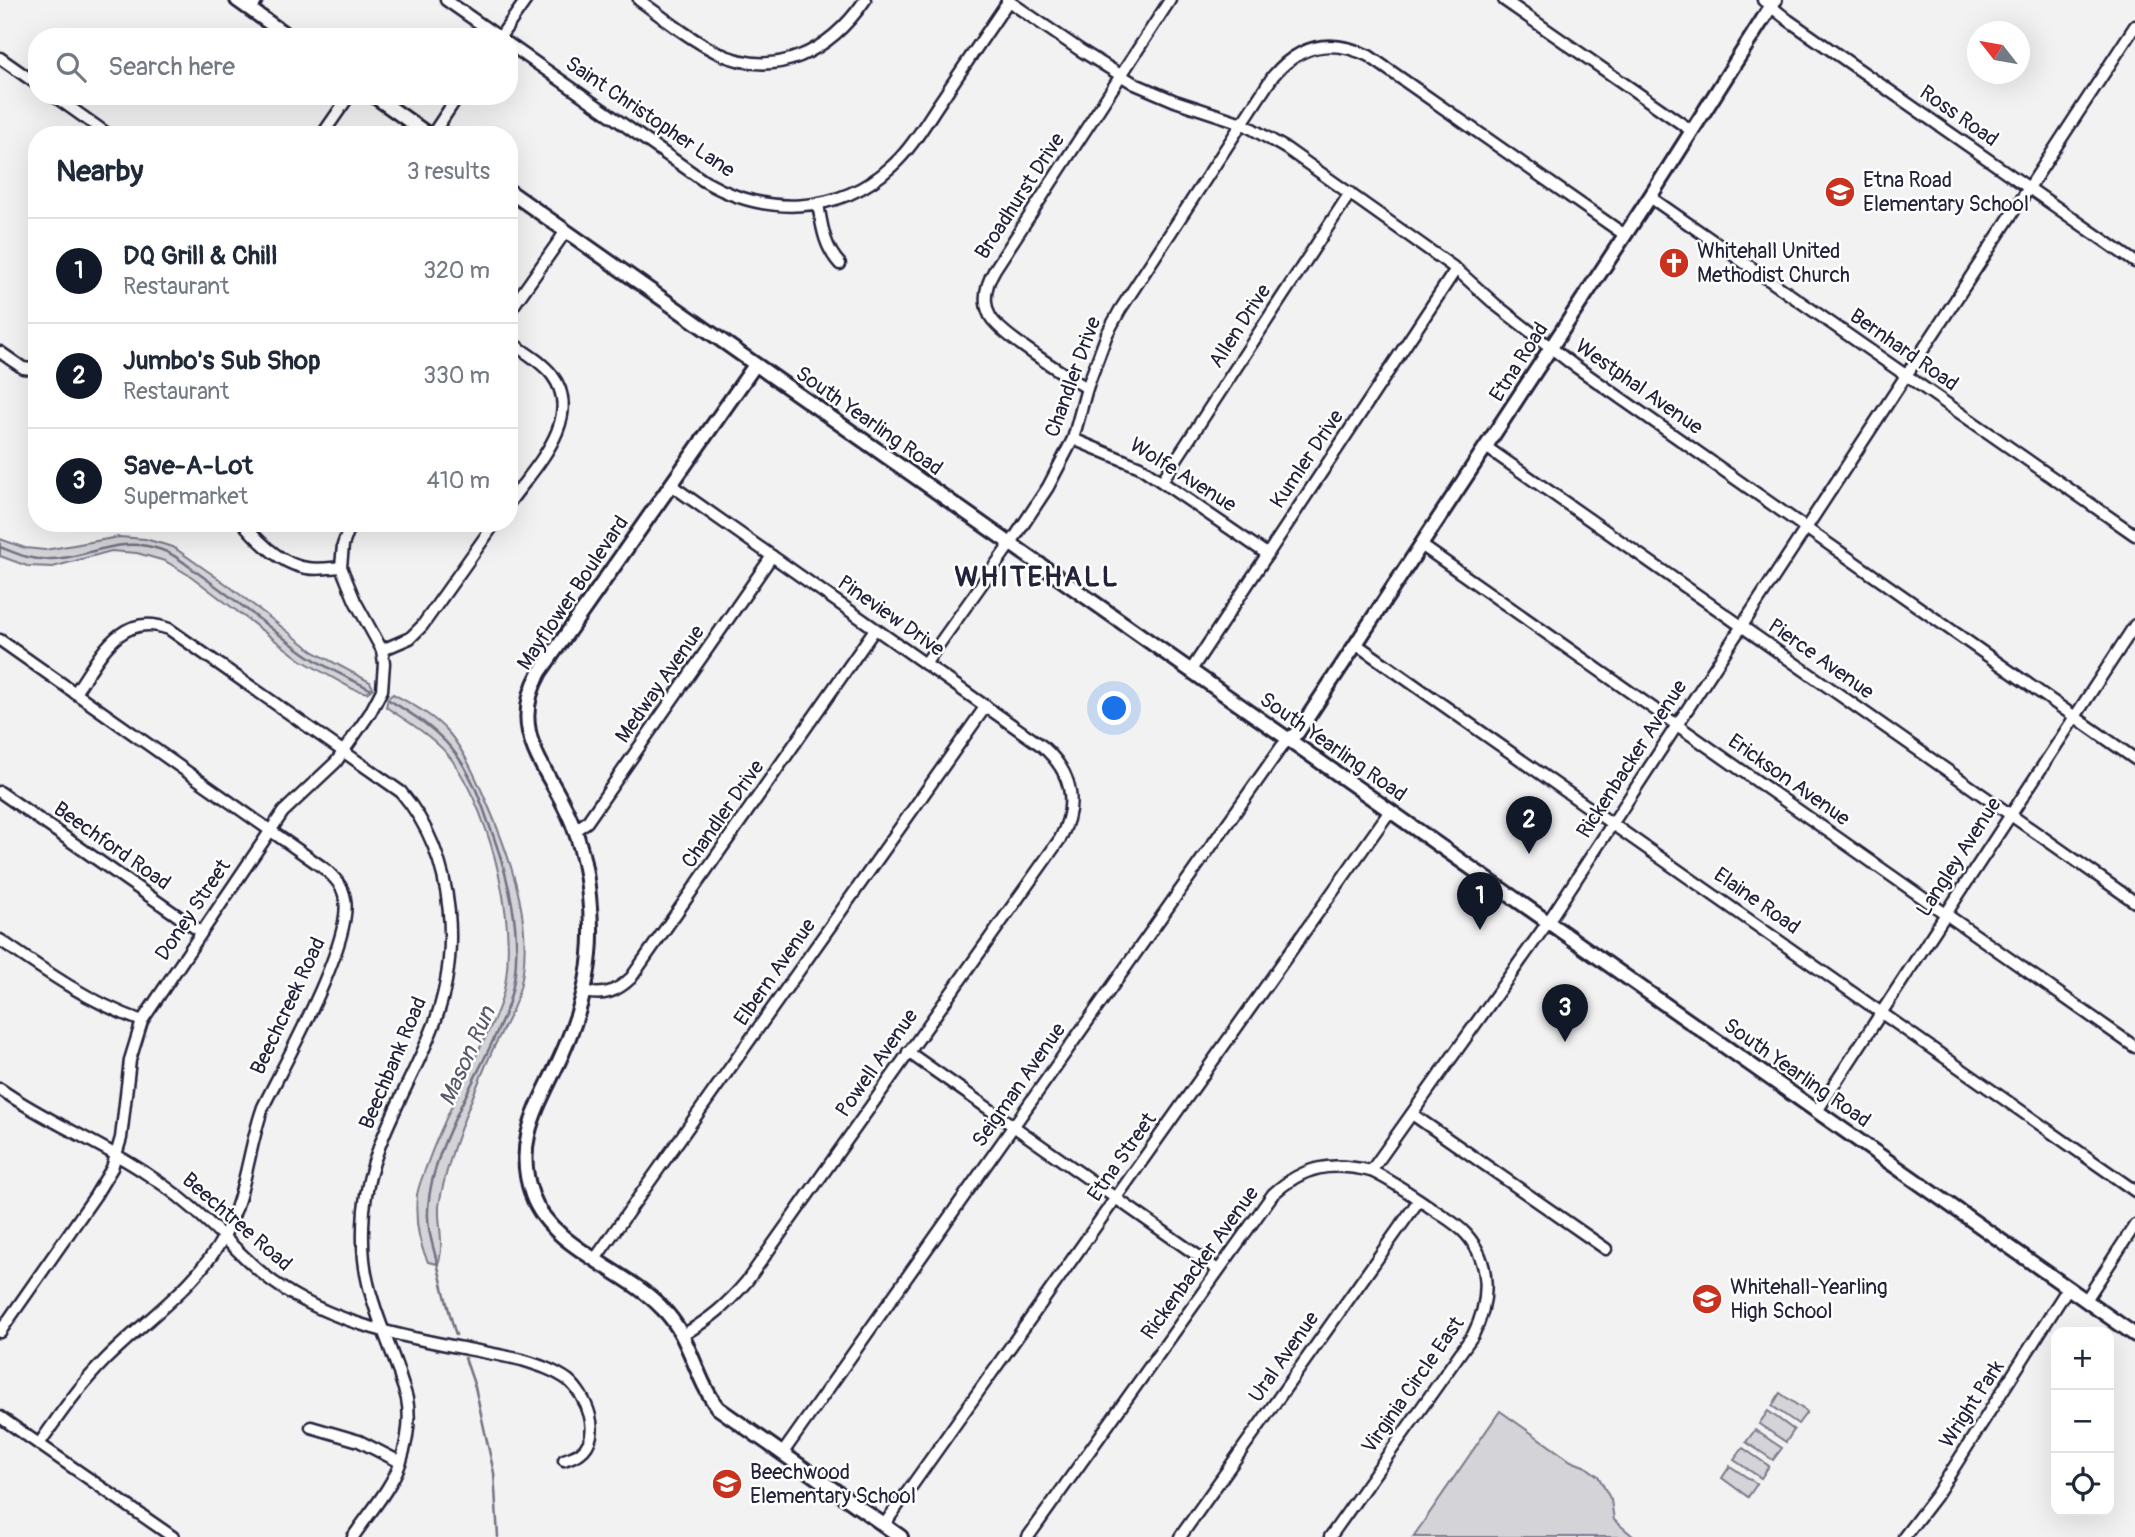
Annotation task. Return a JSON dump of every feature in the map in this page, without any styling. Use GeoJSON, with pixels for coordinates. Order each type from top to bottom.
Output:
{"type":"FeatureCollection","features":[{"type":"Feature","properties":{"kind":"street"},"geometry":{"type":"LineString","coordinates":[[237,0],[254,5],[279,28]]}},
{"type":"Feature","properties":{"kind":"street"},"geometry":{"type":"LineString","coordinates":[[446,0],[487,28]]}},
{"type":"Feature","properties":{"kind":"street"},"geometry":{"type":"LineString","coordinates":[[506,28],[526,0]]}},
{"type":"Feature","properties":{"kind":"street"},"geometry":{"type":"LineString","coordinates":[[639,0],[701,44],[737,60],[755,63],[776,62],[821,47],[839,32],[865,0]]}},
{"type":"Feature","properties":{"kind":"street","name":"Westphal Avenue"},"geometry":{"type":"LineString","coordinates":[[1008,0],[1120,76],[1166,97],[1242,123],[1287,149],[1456,269],[1496,305],[1551,348],[2135,759]]}},
{"type":"Feature","properties":{"kind":"street","name":"Saint Christopher Lane"},"geometry":{"type":"LineString","coordinates":[[518,50],[722,191],[740,199],[773,205],[818,204],[862,187],[903,155],[1008,0]]}},
{"type":"Feature","properties":{"kind":"street","name":"Broadhurst Drive"},"geometry":{"type":"LineString","coordinates":[[1087,388],[995,324],[986,304],[986,288],[995,269],[1170,0]]}},
{"type":"Feature","properties":{"kind":"street"},"geometry":{"type":"LineString","coordinates":[[1504,0],[1692,131]]}},
{"type":"Feature","properties":{"kind":"street","name":"Etna Road"},"geometry":{"type":"LineString","coordinates":[[1289,739],[1298,732],[1650,197],[1769,2]]}},
{"type":"Feature","properties":{"kind":"street","name":"Ross Road"},"geometry":{"type":"LineString","coordinates":[[1769,2],[2135,262]]}},
{"type":"Feature","properties":{"kind":"street","name":"Rickenbacker Avenue"},"geometry":{"type":"LineString","coordinates":[[1028,1537],[1265,1203],[1283,1185],[1307,1171],[1332,1165],[1371,1171],[1548,922],[2135,26]]}},
{"type":"Feature","properties":{"kind":"street","name":"Chandler Drive"},"geometry":{"type":"LineString","coordinates":[[925,664],[1048,487],[1073,439],[1098,354],[1120,310],[1282,65],[1303,52],[1328,45],[1343,47],[1369,57],[1625,235]]}},
{"type":"Feature","properties":{"kind":"street"},"geometry":{"type":"LineString","coordinates":[[0,58],[28,78]]}},
{"type":"Feature","properties":{"kind":"street"},"geometry":{"type":"LineString","coordinates":[[67,105],[96,126]]}},
{"type":"Feature","properties":{"kind":"street"},"geometry":{"type":"LineString","coordinates":[[328,126],[343,105]]}},
{"type":"Feature","properties":{"kind":"street"},"geometry":{"type":"LineString","coordinates":[[387,105],[417,126]]}},
{"type":"Feature","properties":{"kind":"street"},"geometry":{"type":"LineString","coordinates":[[436,126],[452,105]]}},
{"type":"Feature","properties":{"kind":"street","name":"Allen Drive"},"geometry":{"type":"LineString","coordinates":[[1162,481],[1350,193]]}},
{"type":"Feature","properties":{"kind":"street","name":"South Yearling Road"},"geometry":{"type":"LineString","coordinates":[[518,197],[2135,1335]]}},
{"type":"Feature","properties":{"kind":"street","name":"Bernhard Road"},"geometry":{"type":"LineString","coordinates":[[1650,197],[2135,535]]}},
{"type":"Feature","properties":{"kind":"street"},"geometry":{"type":"LineString","coordinates":[[818,204],[826,241],[831,254],[840,264]]}},
{"type":"Feature","properties":{"kind":"street"},"geometry":{"type":"LineString","coordinates":[[518,299],[566,231]]}},
{"type":"Feature","properties":{"kind":"street","name":"Kumler Drive"},"geometry":{"type":"LineString","coordinates":[[1191,670],[1456,269]]}},
{"type":"Feature","properties":{"kind":"street"},"geometry":{"type":"LineString","coordinates":[[518,347],[552,375],[559,387],[563,412],[555,437],[518,490]]}},
{"type":"Feature","properties":{"kind":"street"},"geometry":{"type":"LineString","coordinates":[[0,352],[28,369]]}},
{"type":"Feature","properties":{"kind":"street","name":"Mayflower Boulevard"},"geometry":{"type":"LineString","coordinates":[[755,365],[540,672],[529,698],[527,715],[531,741],[563,800],[575,830],[584,865],[591,929],[585,992],[566,1047],[530,1124],[525,1165],[531,1193],[554,1228],[660,1305],[673,1318],[683,1335],[707,1394],[718,1408],[901,1537]]}},
{"type":"Feature","properties":{"kind":"street","name":"Wolfe Avenue"},"geometry":{"type":"LineString","coordinates":[[1073,439],[1118,456],[1162,481],[1267,554]]}},
{"type":"Feature","properties":{"kind":"street","name":"Pierce Avenue"},"geometry":{"type":"LineString","coordinates":[[1486,447],[2135,902]]}},
{"type":"Feature","properties":{"kind":"street","name":"Pineview Drive"},"geometry":{"type":"LineString","coordinates":[[671,485],[1052,754],[1061,766],[1070,793]]}},
{"type":"Feature","properties":{"kind":"street"},"geometry":{"type":"LineString","coordinates":[[251,532],[269,550],[295,566],[308,569],[341,568],[342,545],[347,532]]}},
{"type":"Feature","properties":{"kind":"street"},"geometry":{"type":"LineString","coordinates":[[382,650],[410,638],[422,626],[489,532]]}},
{"type":"Feature","properties":{"kind":"street","name":"Erickson Avenue"},"geometry":{"type":"LineString","coordinates":[[1421,545],[2135,1047]]}},
{"type":"Feature","properties":{"kind":"street","name":"Medway Avenue"},"geometry":{"type":"LineString","coordinates":[[575,830],[587,821],[772,556]]}},
{"type":"Feature","properties":{"kind":"street","name":"Doney Street"},"geometry":{"type":"LineString","coordinates":[[0,1332],[95,1196],[117,1155],[130,1059],[142,1021],[284,812],[336,762],[370,713],[382,690],[382,650],[355,601],[341,568]]}},
{"type":"Feature","properties":{"kind":"street","name":"Beechbank Road"},"geometry":{"type":"LineString","coordinates":[[75,693],[117,636],[135,626],[154,624],[169,629],[401,792],[422,821],[438,859],[450,926],[450,957],[444,992],[431,1034],[375,1154],[364,1208],[362,1234],[368,1284],[407,1399],[408,1431],[400,1462],[390,1484],[353,1537]]}},
{"type":"Feature","properties":{"kind":"street","name":"Langley Avenue"},"geometry":{"type":"LineString","coordinates":[[1816,1111],[2135,625]]}},
{"type":"Feature","properties":{"kind":"street","name":"Chandler Drive"},"geometry":{"type":"LineString","coordinates":[[585,992],[598,994],[616,991],[631,978],[876,629]]}},
{"type":"Feature","properties":{"kind":"street","name":"Beechcreek Road"},"geometry":{"type":"LineString","coordinates":[[0,640],[332,875],[343,891],[346,912],[339,945],[326,977],[263,1107],[240,1197],[224,1237],[192,1279],[85,1381],[39,1444]]}},
{"type":"Feature","properties":{"kind":"street","name":"Elaine Road"},"geometry":{"type":"LineString","coordinates":[[1356,644],[2135,1191]]}},
{"type":"Feature","properties":{"kind":"street","name":"Elbern Avenue"},"geometry":{"type":"LineString","coordinates":[[595,1259],[986,706]]}},
{"type":"Feature","properties":{"kind":"street","name":"Seigman Avenue"},"geometry":{"type":"LineString","coordinates":[[782,1454],[1289,739]]}},
{"type":"Feature","properties":{"kind":"street","name":"Beechford Road"},"geometry":{"type":"LineString","coordinates":[[0,792],[201,932]]}},
{"type":"Feature","properties":{"kind":"street","name":"Powell Avenue"},"geometry":{"type":"LineString","coordinates":[[683,1335],[709,1320],[747,1281],[1060,839],[1069,817],[1070,793]]}},
{"type":"Feature","properties":{"kind":"street","name":"Etna Street"},"geometry":{"type":"LineString","coordinates":[[884,1525],[1390,811]]}},
{"type":"Feature","properties":{"kind":"street"},"geometry":{"type":"LineString","coordinates":[[0,940],[64,985],[119,1013],[142,1021]]}},
{"type":"Feature","properties":{"kind":"street"},"geometry":{"type":"LineString","coordinates":[[908,1052],[1218,1270]]}},
{"type":"Feature","properties":{"kind":"street","name":"Beechtree Road"},"geometry":{"type":"LineString","coordinates":[[0,1089],[39,1115],[117,1155],[178,1196],[271,1280],[299,1298],[345,1320],[383,1332],[522,1360],[539,1365],[569,1381],[588,1408],[591,1430],[590,1439],[580,1453],[564,1460]]}},
{"type":"Feature","properties":{"kind":"street"},"geometry":{"type":"LineString","coordinates":[[1412,1114],[1606,1249]]}},
{"type":"Feature","properties":{"kind":"street","name":"Virginia Circle East"},"geometry":{"type":"LineString","coordinates":[[1330,1537],[1473,1335],[1487,1297],[1485,1270],[1474,1245],[1465,1234],[1419,1200],[1371,1171]]}},
{"type":"Feature","properties":{"kind":"street","name":"Ural Avenue"},"geometry":{"type":"LineString","coordinates":[[1180,1537],[1419,1200]]}},
{"type":"Feature","properties":{"kind":"street"},"geometry":{"type":"LineString","coordinates":[[2086,1300],[2135,1225]]}},
{"type":"Feature","properties":{"kind":"street","name":"Wright Park"},"geometry":{"type":"LineString","coordinates":[[1904,1537],[1937,1494],[2068,1288]]}},
{"type":"Feature","properties":{"kind":"street"},"geometry":{"type":"LineString","coordinates":[[0,1417],[173,1537]]}},
{"type":"Feature","properties":{"kind":"street"},"geometry":{"type":"LineString","coordinates":[[311,1427],[359,1441],[400,1462]]}},
{"type":"Feature","properties":{"kind":"shaded area"},"geometry":{"type":"Polygon","coordinates":[[[119,537],[145,539],[173,547],[229,586],[314,652],[370,682],[373,688],[367,693],[353,689],[301,660],[192,577],[165,561],[137,553],[111,551],[53,567],[27,566],[0,556],[0,539],[25,548],[45,550],[119,537]]]}},
{"type":"Feature","properties":{"kind":"shaded area"},"geometry":{"type":"Polygon","coordinates":[[[393,694],[436,721],[449,733],[466,758],[505,849],[513,873],[523,923],[523,974],[517,998],[471,1100],[443,1185],[439,1207],[441,1243],[438,1264],[428,1262],[422,1246],[417,1221],[417,1195],[440,1131],[500,1004],[506,977],[508,946],[500,878],[480,812],[452,760],[421,731],[386,707],[388,698],[393,694]]]}},
{"type":"Feature","properties":{"kind":"shaded area"},"geometry":{"type":"Polygon","coordinates":[[[1780,1393],[1807,1412],[1798,1424],[1772,1406],[1780,1393]]]}},
{"type":"Feature","properties":{"kind":"shaded area"},"geometry":{"type":"Polygon","coordinates":[[[1500,1411],[1571,1461],[1598,1476],[1611,1500],[1614,1520],[1634,1537],[1413,1537],[1500,1411]]]}},
{"type":"Feature","properties":{"kind":"shaded area"},"geometry":{"type":"Polygon","coordinates":[[[1768,1411],[1794,1430],[1786,1442],[1759,1424],[1768,1411]]]}},
{"type":"Feature","properties":{"kind":"shaded area"},"geometry":{"type":"Polygon","coordinates":[[[1755,1430],[1782,1448],[1773,1460],[1746,1442],[1755,1430]]]}},
{"type":"Feature","properties":{"kind":"shaded area"},"geometry":{"type":"Polygon","coordinates":[[[1743,1448],[1769,1466],[1761,1478],[1734,1460],[1743,1448]]]}},
{"type":"Feature","properties":{"kind":"shaded area"},"geometry":{"type":"Polygon","coordinates":[[[1730,1466],[1757,1484],[1748,1497],[1722,1478],[1730,1466]]]}},
{"type":"Feature","properties":{"kind":"waterway","name":"Mason Run"},"geometry":{"type":"LineString","coordinates":[[0,547],[25,557],[41,559],[56,559],[115,546],[145,546],[162,550],[183,562],[308,656],[370,689]]}},
{"type":"Feature","properties":{"kind":"waterway","name":"Mason Run"},"geometry":{"type":"LineString","coordinates":[[389,700],[435,732],[451,748],[467,771],[502,863],[509,887],[516,935],[514,982],[508,1005],[448,1133],[431,1185],[429,1229],[456,1335]]}},
{"type":"Feature","properties":{"kind":"waterway","name":"Mason Run"},"geometry":{"type":"LineString","coordinates":[[465,1358],[475,1387],[494,1473],[498,1537]]}},
{"type":"Feature","properties":{"kind":"place","name":"Etna Road Elementary School"},"geometry":{"type":"Point","coordinates":[1840,192]}},
{"type":"Feature","properties":{"kind":"place","name":"Whitehall United Methodist Church"},"geometry":{"type":"Point","coordinates":[1674,263]}},
{"type":"Feature","properties":{"kind":"place","name":"Jumbo's Sub Shop"},"geometry":{"type":"Point","coordinates":[1529,854]}},
{"type":"Feature","properties":{"kind":"place","name":"DQ Grill & Chill"},"geometry":{"type":"Point","coordinates":[1480,930]}},
{"type":"Feature","properties":{"kind":"place","name":"Save-A-Lot"},"geometry":{"type":"Point","coordinates":[1565,1042]}},
{"type":"Feature","properties":{"kind":"place","name":"Whitehall-Yearling High School"},"geometry":{"type":"Point","coordinates":[1707,1299]}},
{"type":"Feature","properties":{"kind":"place","name":"Beechwood Elementary School"},"geometry":{"type":"Point","coordinates":[727,1484]}},
{"type":"Feature","properties":{"kind":"district","name":"WHITEHALL"},"geometry":{"type":"Point","coordinates":[1037,577]}}]}
